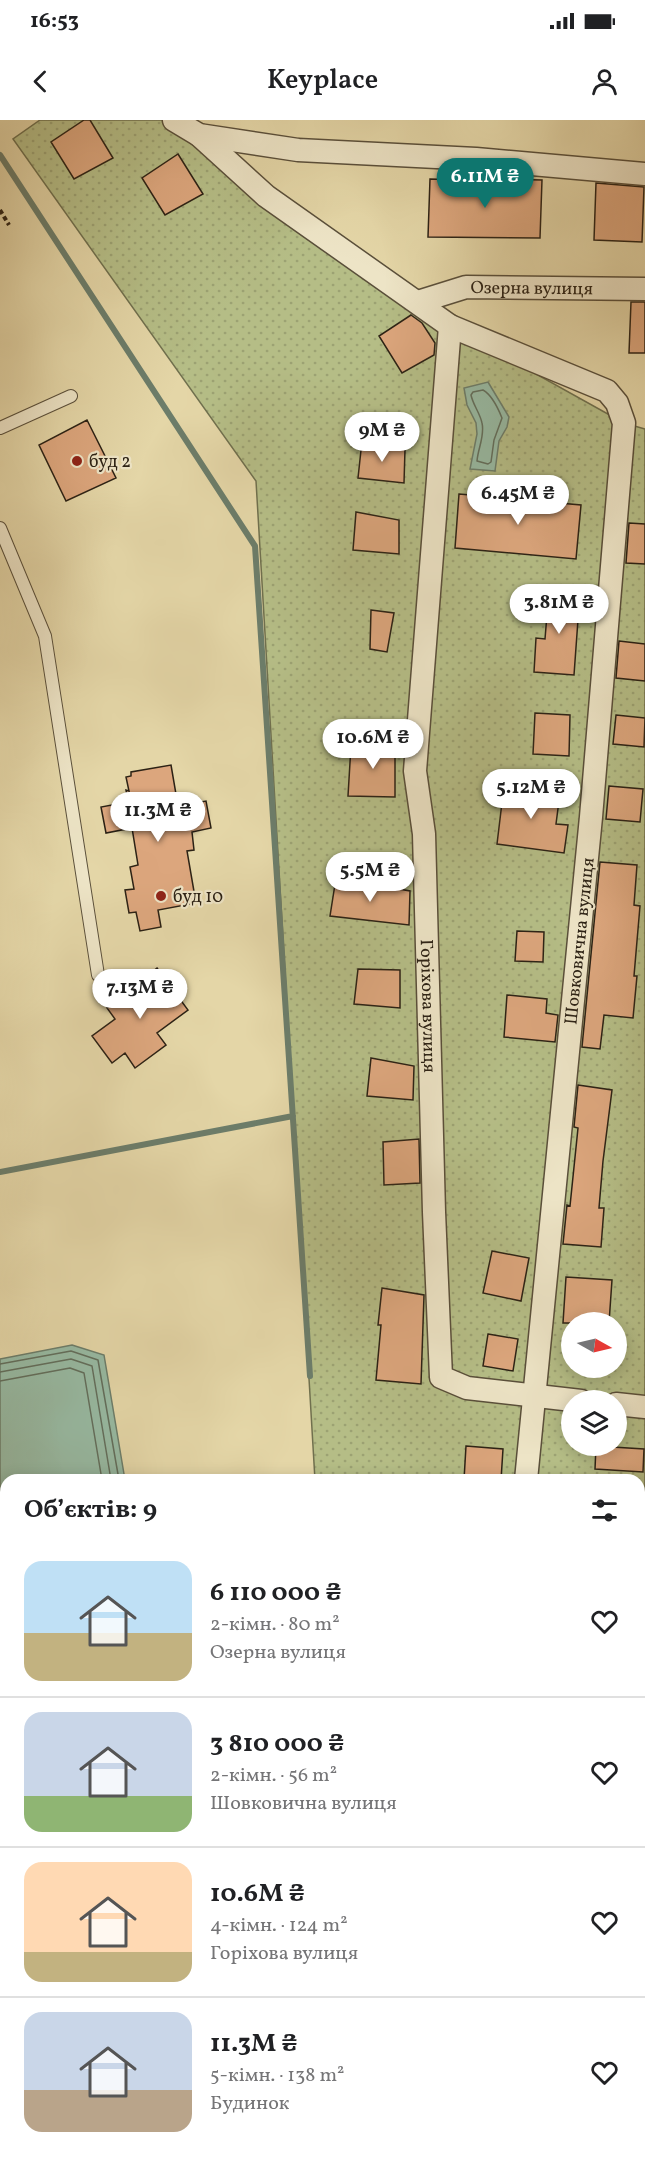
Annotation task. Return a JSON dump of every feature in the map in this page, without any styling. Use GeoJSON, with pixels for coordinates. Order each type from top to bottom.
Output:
{"type":"FeatureCollection","features":[{"type":"Feature","properties":{"kind":"street"},"geometry":{"type":"LineString","coordinates":[[174,120],[199,135],[266,195],[450,327],[607,391],[629,418]]}},
{"type":"Feature","properties":{"kind":"street"},"geometry":{"type":"LineString","coordinates":[[199,135],[298,150],[476,159],[645,174]]}},
{"type":"Feature","properties":{"kind":"street","name":"Озерна вулиця"},"geometry":{"type":"LineString","coordinates":[[418,302],[466,287],[645,289]]}},
{"type":"Feature","properties":{"kind":"street","name":"Горіхова вулиця"},"geometry":{"type":"LineString","coordinates":[[450,327],[415,771],[424,834],[434,1212],[441,1377],[467,1388],[534,1397]]}},
{"type":"Feature","properties":{"kind":"street","name":"Шовковична вулиця"},"geometry":{"type":"LineString","coordinates":[[527,1474],[629,418]]}},
{"type":"Feature","properties":{"kind":"street"},"geometry":{"type":"LineString","coordinates":[[534,1397],[561,1399]]}},
{"type":"Feature","properties":{"kind":"street"},"geometry":{"type":"LineString","coordinates":[[627,1405],[645,1407]]}},
{"type":"Feature","properties":{"kind":"lane"},"geometry":{"type":"LineString","coordinates":[[0,428],[71,396]]}},
{"type":"Feature","properties":{"kind":"lane"},"geometry":{"type":"LineString","coordinates":[[0,528],[45,636],[98,975]]}},
{"type":"Feature","properties":{"kind":"path"},"geometry":{"type":"LineString","coordinates":[[0,210],[9,225]]}},
{"type":"Feature","properties":{"kind":"shaded area"},"geometry":{"type":"Polygon","coordinates":[[[40,120],[174,120],[450,326],[624,423],[645,429],[645,1474],[315,1474],[256,481],[13,139],[40,120]]]}},
{"type":"Feature","properties":{"kind":"water"},"geometry":{"type":"Polygon","coordinates":[[[488,382],[509,417],[507,427],[499,441],[495,471],[470,469],[477,434],[476,423],[467,405],[464,388],[488,382]]]}},
{"type":"Feature","properties":{"kind":"water"},"geometry":{"type":"Polygon","coordinates":[[[72,1345],[104,1355],[124,1474],[0,1474],[0,1359],[72,1345]]]}},
{"type":"Feature","properties":{"kind":"building"},"geometry":{"type":"Polygon","coordinates":[[[84,120],[90,120],[113,158],[74,179],[51,142],[84,120]]]}},
{"type":"Feature","properties":{"kind":"building"},"geometry":{"type":"Polygon","coordinates":[[[178,154],[203,194],[165,215],[142,178],[178,154]]]}},
{"type":"Feature","properties":{"kind":"building"},"geometry":{"type":"Polygon","coordinates":[[[430,179],[542,180],[540,238],[428,237],[430,179]]]}},
{"type":"Feature","properties":{"kind":"building"},"geometry":{"type":"Polygon","coordinates":[[[596,183],[644,187],[642,242],[594,240],[596,183]]]}},
{"type":"Feature","properties":{"kind":"building"},"geometry":{"type":"Polygon","coordinates":[[[631,302],[645,302],[645,353],[629,353],[631,302]]]}},
{"type":"Feature","properties":{"kind":"building"},"geometry":{"type":"Polygon","coordinates":[[[411,315],[422,323],[435,343],[434,355],[402,373],[379,336],[411,315]]]}},
{"type":"Feature","properties":{"kind":"building","name":"буд 2"},"geometry":{"type":"Polygon","coordinates":[[[87,420],[116,478],[66,501],[39,445],[87,420]]]}},
{"type":"Feature","properties":{"kind":"building"},"geometry":{"type":"Polygon","coordinates":[[[362,441],[405,449],[404,483],[358,478],[362,441]]]}},
{"type":"Feature","properties":{"kind":"building"},"geometry":{"type":"Polygon","coordinates":[[[459,494],[581,505],[576,559],[455,548],[459,494]]]}},
{"type":"Feature","properties":{"kind":"building"},"geometry":{"type":"Polygon","coordinates":[[[356,512],[399,520],[399,554],[353,550],[356,512]]]}},
{"type":"Feature","properties":{"kind":"building"},"geometry":{"type":"Polygon","coordinates":[[[629,523],[645,524],[645,564],[626,563],[629,523]]]}},
{"type":"Feature","properties":{"kind":"building"},"geometry":{"type":"Polygon","coordinates":[[[549,590],[580,592],[574,675],[534,672],[536,638],[545,639],[549,590]]]}},
{"type":"Feature","properties":{"kind":"building"},"geometry":{"type":"Polygon","coordinates":[[[371,610],[394,613],[387,652],[370,649],[371,610]]]}},
{"type":"Feature","properties":{"kind":"building"},"geometry":{"type":"Polygon","coordinates":[[[619,641],[645,644],[645,681],[616,678],[619,641]]]}},
{"type":"Feature","properties":{"kind":"building"},"geometry":{"type":"Polygon","coordinates":[[[535,713],[570,715],[569,756],[533,754],[535,713]]]}},
{"type":"Feature","properties":{"kind":"building"},"geometry":{"type":"Polygon","coordinates":[[[616,715],[645,718],[644,747],[613,744],[616,715]]]}},
{"type":"Feature","properties":{"kind":"building"},"geometry":{"type":"Polygon","coordinates":[[[395,738],[395,797],[348,796],[351,746],[395,738]]]}},
{"type":"Feature","properties":{"kind":"building"},"geometry":{"type":"Polygon","coordinates":[[[171,765],[178,806],[206,801],[211,828],[192,832],[194,850],[187,851],[196,903],[158,910],[161,927],[140,931],[136,912],[129,913],[125,890],[134,889],[130,867],[138,865],[132,828],[106,833],[101,807],[128,802],[126,790],[129,791],[126,777],[131,776],[131,772],[171,765]]]}},
{"type":"Feature","properties":{"kind":"building"},"geometry":{"type":"Polygon","coordinates":[[[504,786],[560,793],[556,824],[568,825],[564,853],[497,844],[504,786]]]}},
{"type":"Feature","properties":{"kind":"building"},"geometry":{"type":"Polygon","coordinates":[[[609,786],[643,789],[640,822],[606,819],[609,786]]]}},
{"type":"Feature","properties":{"kind":"building"},"geometry":{"type":"Polygon","coordinates":[[[600,862],[637,865],[634,905],[640,906],[633,1018],[604,1015],[600,1049],[582,1047],[600,862]]]}},
{"type":"Feature","properties":{"kind":"building"},"geometry":{"type":"Polygon","coordinates":[[[336,878],[410,891],[409,925],[330,916],[336,878]]]}},
{"type":"Feature","properties":{"kind":"building"},"geometry":{"type":"Polygon","coordinates":[[[517,931],[544,932],[543,962],[515,961],[517,931]]]}},
{"type":"Feature","properties":{"kind":"building"},"geometry":{"type":"Polygon","coordinates":[[[157,968],[188,1010],[157,1033],[166,1045],[135,1068],[125,1053],[112,1063],[92,1036],[115,1019],[107,1008],[157,968]]]}},
{"type":"Feature","properties":{"kind":"building"},"geometry":{"type":"Polygon","coordinates":[[[358,969],[400,970],[400,1008],[354,1004],[358,969]]]}},
{"type":"Feature","properties":{"kind":"building"},"geometry":{"type":"Polygon","coordinates":[[[507,995],[547,999],[546,1013],[558,1015],[555,1042],[504,1037],[507,995]]]}},
{"type":"Feature","properties":{"kind":"building"},"geometry":{"type":"Polygon","coordinates":[[[371,1058],[414,1066],[413,1100],[367,1096],[371,1058]]]}},
{"type":"Feature","properties":{"kind":"building"},"geometry":{"type":"Polygon","coordinates":[[[578,1085],[612,1090],[599,1208],[604,1208],[601,1247],[563,1244],[567,1205],[570,1206],[578,1128],[574,1127],[578,1085]]]}},
{"type":"Feature","properties":{"kind":"building"},"geometry":{"type":"Polygon","coordinates":[[[419,1139],[420,1183],[384,1185],[383,1142],[419,1139]]]}},
{"type":"Feature","properties":{"kind":"building"},"geometry":{"type":"Polygon","coordinates":[[[492,1251],[529,1258],[521,1301],[483,1293],[492,1251]]]}},
{"type":"Feature","properties":{"kind":"building"},"geometry":{"type":"Polygon","coordinates":[[[566,1277],[612,1280],[610,1312],[564,1312],[566,1277]]]}},
{"type":"Feature","properties":{"kind":"building"},"geometry":{"type":"Polygon","coordinates":[[[382,1288],[424,1295],[421,1384],[376,1380],[382,1288]]]}},
{"type":"Feature","properties":{"kind":"building"},"geometry":{"type":"Polygon","coordinates":[[[488,1334],[518,1339],[513,1371],[483,1366],[488,1334]]]}},
{"type":"Feature","properties":{"kind":"building"},"geometry":{"type":"Polygon","coordinates":[[[466,1446],[503,1449],[501,1474],[464,1474],[466,1446]]]}},
{"type":"Feature","properties":{"kind":"building"},"geometry":{"type":"Polygon","coordinates":[[[627,1448],[644,1449],[643,1472],[595,1469],[596,1456],[627,1456],[627,1448]]]}},
{"type":"Feature","properties":{"kind":"waterway"},"geometry":{"type":"LineString","coordinates":[[0,155],[255,546],[310,1376]]}},
{"type":"Feature","properties":{"kind":"waterway"},"geometry":{"type":"LineString","coordinates":[[0,1172],[293,1116]]}},
{"type":"Feature","properties":{"kind":"place","name":"буд 2"},"geometry":{"type":"Point","coordinates":[77,461]}},
{"type":"Feature","properties":{"kind":"place","name":"буд 10"},"geometry":{"type":"Point","coordinates":[161,896]}}]}
